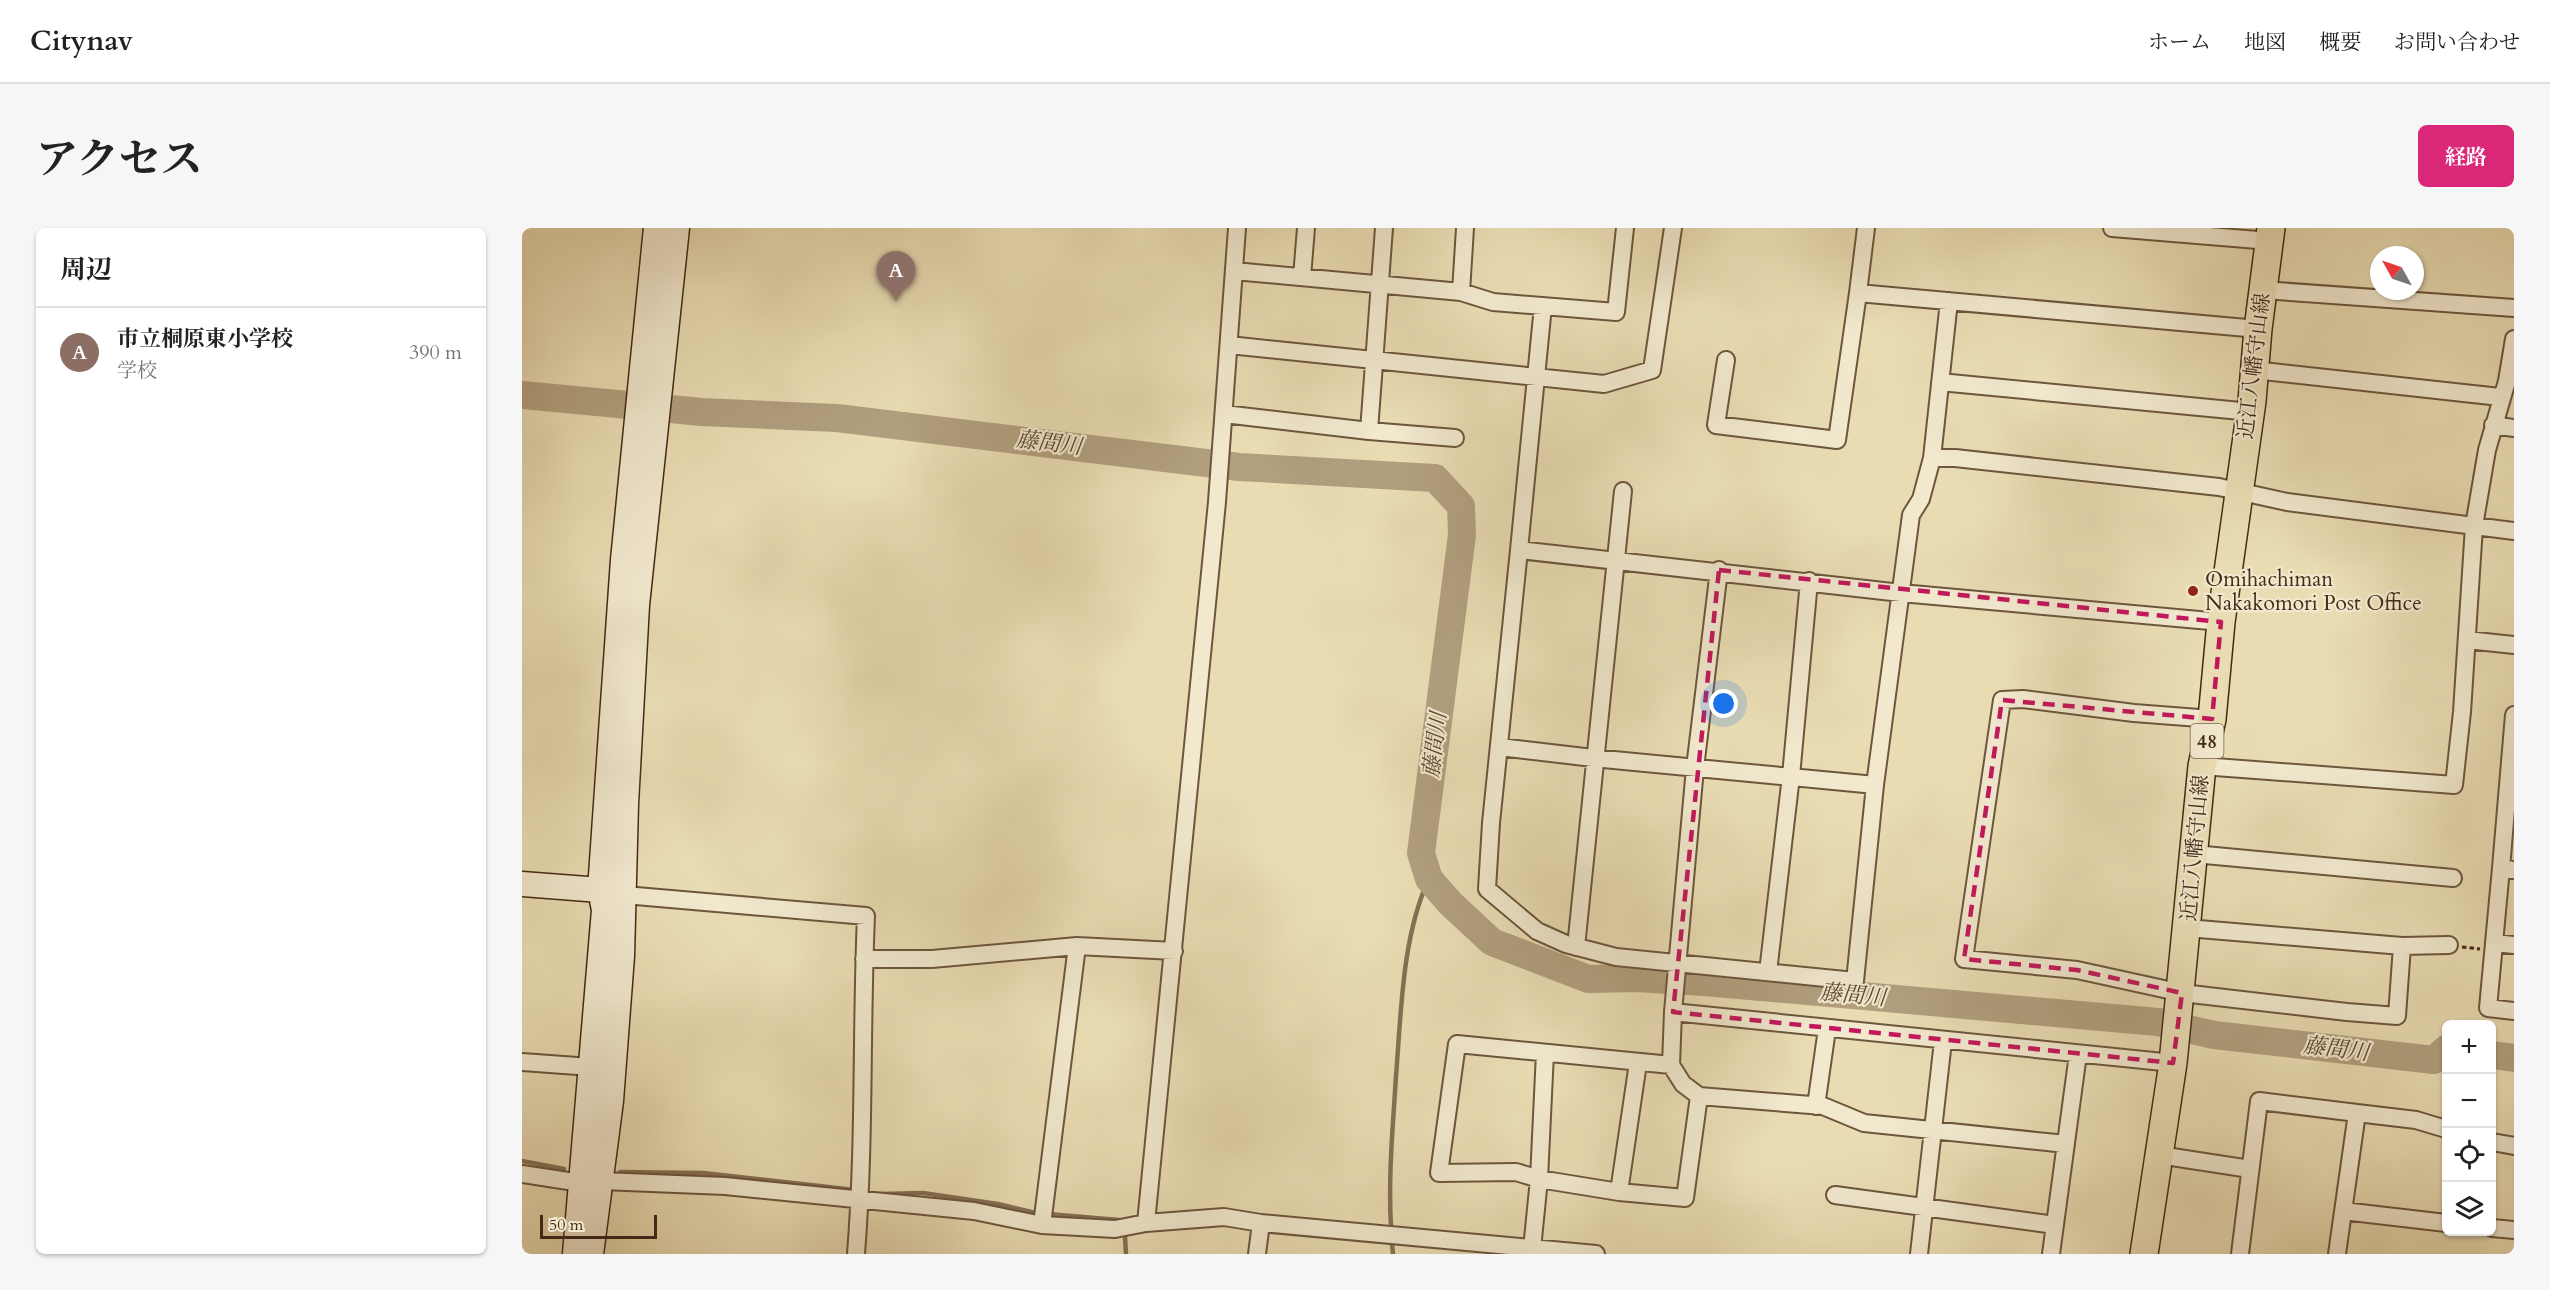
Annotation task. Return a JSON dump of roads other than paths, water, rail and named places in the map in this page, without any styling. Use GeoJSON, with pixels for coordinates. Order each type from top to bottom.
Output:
{"type":"FeatureCollection","features":[{"type":"Feature","properties":{"kind":"main road","name":"近江八幡守山線"},"geometry":{"type":"LineString","coordinates":[[2144,1254],[2173,1064],[2202,766],[2212,719],[2221,622],[2251,412],[2258,329],[2270,235]]}},
{"type":"Feature","properties":{"kind":"street"},"geometry":{"type":"LineString","coordinates":[[575,1254],[612,1101],[622,956],[611,894],[610,724],[649,393],[656,228]]}},
{"type":"Feature","properties":{"kind":"street"},"geometry":{"type":"LineString","coordinates":[[649,393],[677,228]]}},
{"type":"Feature","properties":{"kind":"street"},"geometry":{"type":"LineString","coordinates":[[1146,1222],[1217,502],[1237,228]]}},
{"type":"Feature","properties":{"kind":"street"},"geometry":{"type":"LineString","coordinates":[[1302,277],[1306,228]]}},
{"type":"Feature","properties":{"kind":"street"},"geometry":{"type":"LineString","coordinates":[[1369,431],[1384,228]]}},
{"type":"Feature","properties":{"kind":"street"},"geometry":{"type":"LineString","coordinates":[[1461,292],[1465,228]]}},
{"type":"Feature","properties":{"kind":"street"},"geometry":{"type":"LineString","coordinates":[[1234,271],[1461,292],[1493,302],[1616,312],[1625,228]]}},
{"type":"Feature","properties":{"kind":"street"},"geometry":{"type":"LineString","coordinates":[[1229,345],[1604,384],[1652,370],[1673,228]]}},
{"type":"Feature","properties":{"kind":"street"},"geometry":{"type":"LineString","coordinates":[[1726,360],[1716,425],[1837,440],[1866,228]]}},
{"type":"Feature","properties":{"kind":"street"},"geometry":{"type":"LineString","coordinates":[[2112,228],[2270,235]]}},
{"type":"Feature","properties":{"kind":"street"},"geometry":{"type":"LineString","coordinates":[[2263,290],[2514,308]]}},
{"type":"Feature","properties":{"kind":"street"},"geometry":{"type":"LineString","coordinates":[[1858,293],[2258,329]]}},
{"type":"Feature","properties":{"kind":"street"},"geometry":{"type":"LineString","coordinates":[[1543,306],[1538,377],[1491,823],[1487,889],[1537,931],[1576,947],[1616,957],[1855,981],[1875,785],[1911,515],[1921,499],[1932,458],[1949,301]]}},
{"type":"Feature","properties":{"kind":"street"},"geometry":{"type":"LineString","coordinates":[[2202,766],[2454,785],[2474,526],[2493,425],[2500,397],[2507,381],[2514,339]]}},
{"type":"Feature","properties":{"kind":"street"},"geometry":{"type":"LineString","coordinates":[[2254,370],[2500,397]]}},
{"type":"Feature","properties":{"kind":"street"},"geometry":{"type":"LineString","coordinates":[[1940,382],[2251,412]]}},
{"type":"Feature","properties":{"kind":"street"},"geometry":{"type":"LineString","coordinates":[[1224,421],[1455,438]]}},
{"type":"Feature","properties":{"kind":"street"},"geometry":{"type":"LineString","coordinates":[[2493,425],[2514,428]]}},
{"type":"Feature","properties":{"kind":"street"},"geometry":{"type":"LineString","coordinates":[[1932,458],[1955,458],[2219,487],[2287,502],[2514,531]]}},
{"type":"Feature","properties":{"kind":"street"},"geometry":{"type":"LineString","coordinates":[[1576,947],[1593,758],[1623,491]]}},
{"type":"Feature","properties":{"kind":"street"},"geometry":{"type":"LineString","coordinates":[[1519,550],[1719,570],[1901,593],[2221,622]]}},
{"type":"Feature","properties":{"kind":"street"},"geometry":{"type":"LineString","coordinates":[[1719,570],[1695,768],[1679,962],[1672,1012],[1671,1065],[1683,1084],[1700,1096],[1816,1106],[1834,1109],[1864,1123],[2066,1144]]}},
{"type":"Feature","properties":{"kind":"street"},"geometry":{"type":"LineString","coordinates":[[1768,972],[1791,776],[1809,581]]}},
{"type":"Feature","properties":{"kind":"street"},"geometry":{"type":"LineString","coordinates":[[2466,640],[2514,645]]}},
{"type":"Feature","properties":{"kind":"street"},"geometry":{"type":"LineString","coordinates":[[2212,719],[2134,713],[2024,699],[2002,700],[1964,959],[2078,970],[2181,993],[2397,1016],[2402,946]]}},
{"type":"Feature","properties":{"kind":"street"},"geometry":{"type":"LineString","coordinates":[[2514,715],[2508,869],[2494,947],[2488,1008],[2514,1011]]}},
{"type":"Feature","properties":{"kind":"street"},"geometry":{"type":"LineString","coordinates":[[1500,747],[1875,785]]}},
{"type":"Feature","properties":{"kind":"street"},"geometry":{"type":"LineString","coordinates":[[2194,854],[2452,878]]}},
{"type":"Feature","properties":{"kind":"street"},"geometry":{"type":"LineString","coordinates":[[522,884],[867,916],[861,1044],[864,1139],[856,1254]]}},
{"type":"Feature","properties":{"kind":"street"},"geometry":{"type":"LineString","coordinates":[[591,1254],[591,1067],[604,910],[611,894]]}},
{"type":"Feature","properties":{"kind":"street"},"geometry":{"type":"LineString","coordinates":[[2187,928],[2402,946],[2449,945]]}},
{"type":"Feature","properties":{"kind":"street"},"geometry":{"type":"LineString","coordinates":[[2494,947],[2514,945]]}},
{"type":"Feature","properties":{"kind":"street"},"geometry":{"type":"LineString","coordinates":[[864,959],[932,959],[1077,946],[1174,951]]}},
{"type":"Feature","properties":{"kind":"street"},"geometry":{"type":"LineString","coordinates":[[1044,1217],[1077,946]]}},
{"type":"Feature","properties":{"kind":"street"},"geometry":{"type":"LineString","coordinates":[[1672,1012],[2173,1064]]}},
{"type":"Feature","properties":{"kind":"street"},"geometry":{"type":"LineString","coordinates":[[1816,1106],[1827,1029]]}},
{"type":"Feature","properties":{"kind":"street"},"geometry":{"type":"LineString","coordinates":[[1919,1254],[1943,1041]]}},
{"type":"Feature","properties":{"kind":"street"},"geometry":{"type":"LineString","coordinates":[[1671,1065],[1458,1044],[1439,1173],[1516,1172],[1539,1179],[1619,1192],[1685,1198],[1700,1096]]}},
{"type":"Feature","properties":{"kind":"street"},"geometry":{"type":"LineString","coordinates":[[1532,1249],[1539,1179],[1545,1053]]}},
{"type":"Feature","properties":{"kind":"street"},"geometry":{"type":"LineString","coordinates":[[2051,1254],[2078,1054]]}},
{"type":"Feature","properties":{"kind":"street"},"geometry":{"type":"LineString","coordinates":[[522,1062],[591,1067]]}},
{"type":"Feature","properties":{"kind":"street"},"geometry":{"type":"LineString","coordinates":[[1619,1192],[1638,1063]]}},
{"type":"Feature","properties":{"kind":"street"},"geometry":{"type":"LineString","coordinates":[[2240,1254],[2259,1101],[2416,1120],[2443,1128]]}},
{"type":"Feature","properties":{"kind":"street"},"geometry":{"type":"LineString","coordinates":[[2337,1254],[2357,1113]]}},
{"type":"Feature","properties":{"kind":"street"},"geometry":{"type":"LineString","coordinates":[[2496,1143],[2514,1146]]}},
{"type":"Feature","properties":{"kind":"street"},"geometry":{"type":"LineString","coordinates":[[2159,1155],[2250,1169]]}},
{"type":"Feature","properties":{"kind":"street"},"geometry":{"type":"LineString","coordinates":[[522,1174],[592,1182],[725,1186],[1044,1217],[1115,1229],[1146,1222],[1224,1217],[1261,1223],[1596,1254]]}},
{"type":"Feature","properties":{"kind":"street"},"geometry":{"type":"LineString","coordinates":[[1835,1195],[2055,1225]]}},
{"type":"Feature","properties":{"kind":"street"},"geometry":{"type":"LineString","coordinates":[[2343,1211],[2442,1223]]}},
{"type":"Feature","properties":{"kind":"street"},"geometry":{"type":"LineString","coordinates":[[1257,1254],[1261,1223]]}},
{"type":"Feature","properties":{"kind":"street"},"geometry":{"type":"LineString","coordinates":[[2496,1228],[2514,1230]]}},
{"type":"Feature","properties":{"kind":"waterway","name":"藤間川"},"geometry":{"type":"LineString","coordinates":[[522,395],[702,412],[837,418],[1239,467],[1435,478],[1461,506],[1462,535],[1421,853],[1429,879],[1450,903],[1492,942],[1588,979],[1637,978],[1704,982],[2158,1022],[2214,1035],[2434,1060],[2442,1053]]}},
{"type":"Feature","properties":{"kind":"waterway"},"geometry":{"type":"LineString","coordinates":[[1391,1227],[1391,1151],[1404,976],[1413,925],[1429,879]]}},
{"type":"Feature","properties":{"kind":"waterway","name":"藤間川"},"geometry":{"type":"LineString","coordinates":[[2496,1056],[2514,1058]]}},
{"type":"Feature","properties":{"kind":"waterway"},"geometry":{"type":"LineString","coordinates":[[522,1161],[564,1169]]}},
{"type":"Feature","properties":{"kind":"waterway"},"geometry":{"type":"LineString","coordinates":[[620,1172],[703,1173],[855,1190]]}},
{"type":"Feature","properties":{"kind":"waterway"},"geometry":{"type":"LineString","coordinates":[[881,1194],[923,1193],[998,1204],[1036,1213],[1119,1220]]}},
{"type":"Feature","properties":{"kind":"waterway"},"geometry":{"type":"LineString","coordinates":[[1125,1237],[1126,1254]]}},
{"type":"Feature","properties":{"kind":"waterway"},"geometry":{"type":"LineString","coordinates":[[1392,1244],[1393,1254]]}},
{"type":"Feature","properties":{"kind":"place","name":"市立桐原東小学校"},"geometry":{"type":"Point","coordinates":[896,301]}},
{"type":"Feature","properties":{"kind":"place","name":"Omihachiman Nakakomori Post Office"},"geometry":{"type":"Point","coordinates":[2193,591]}}]}
